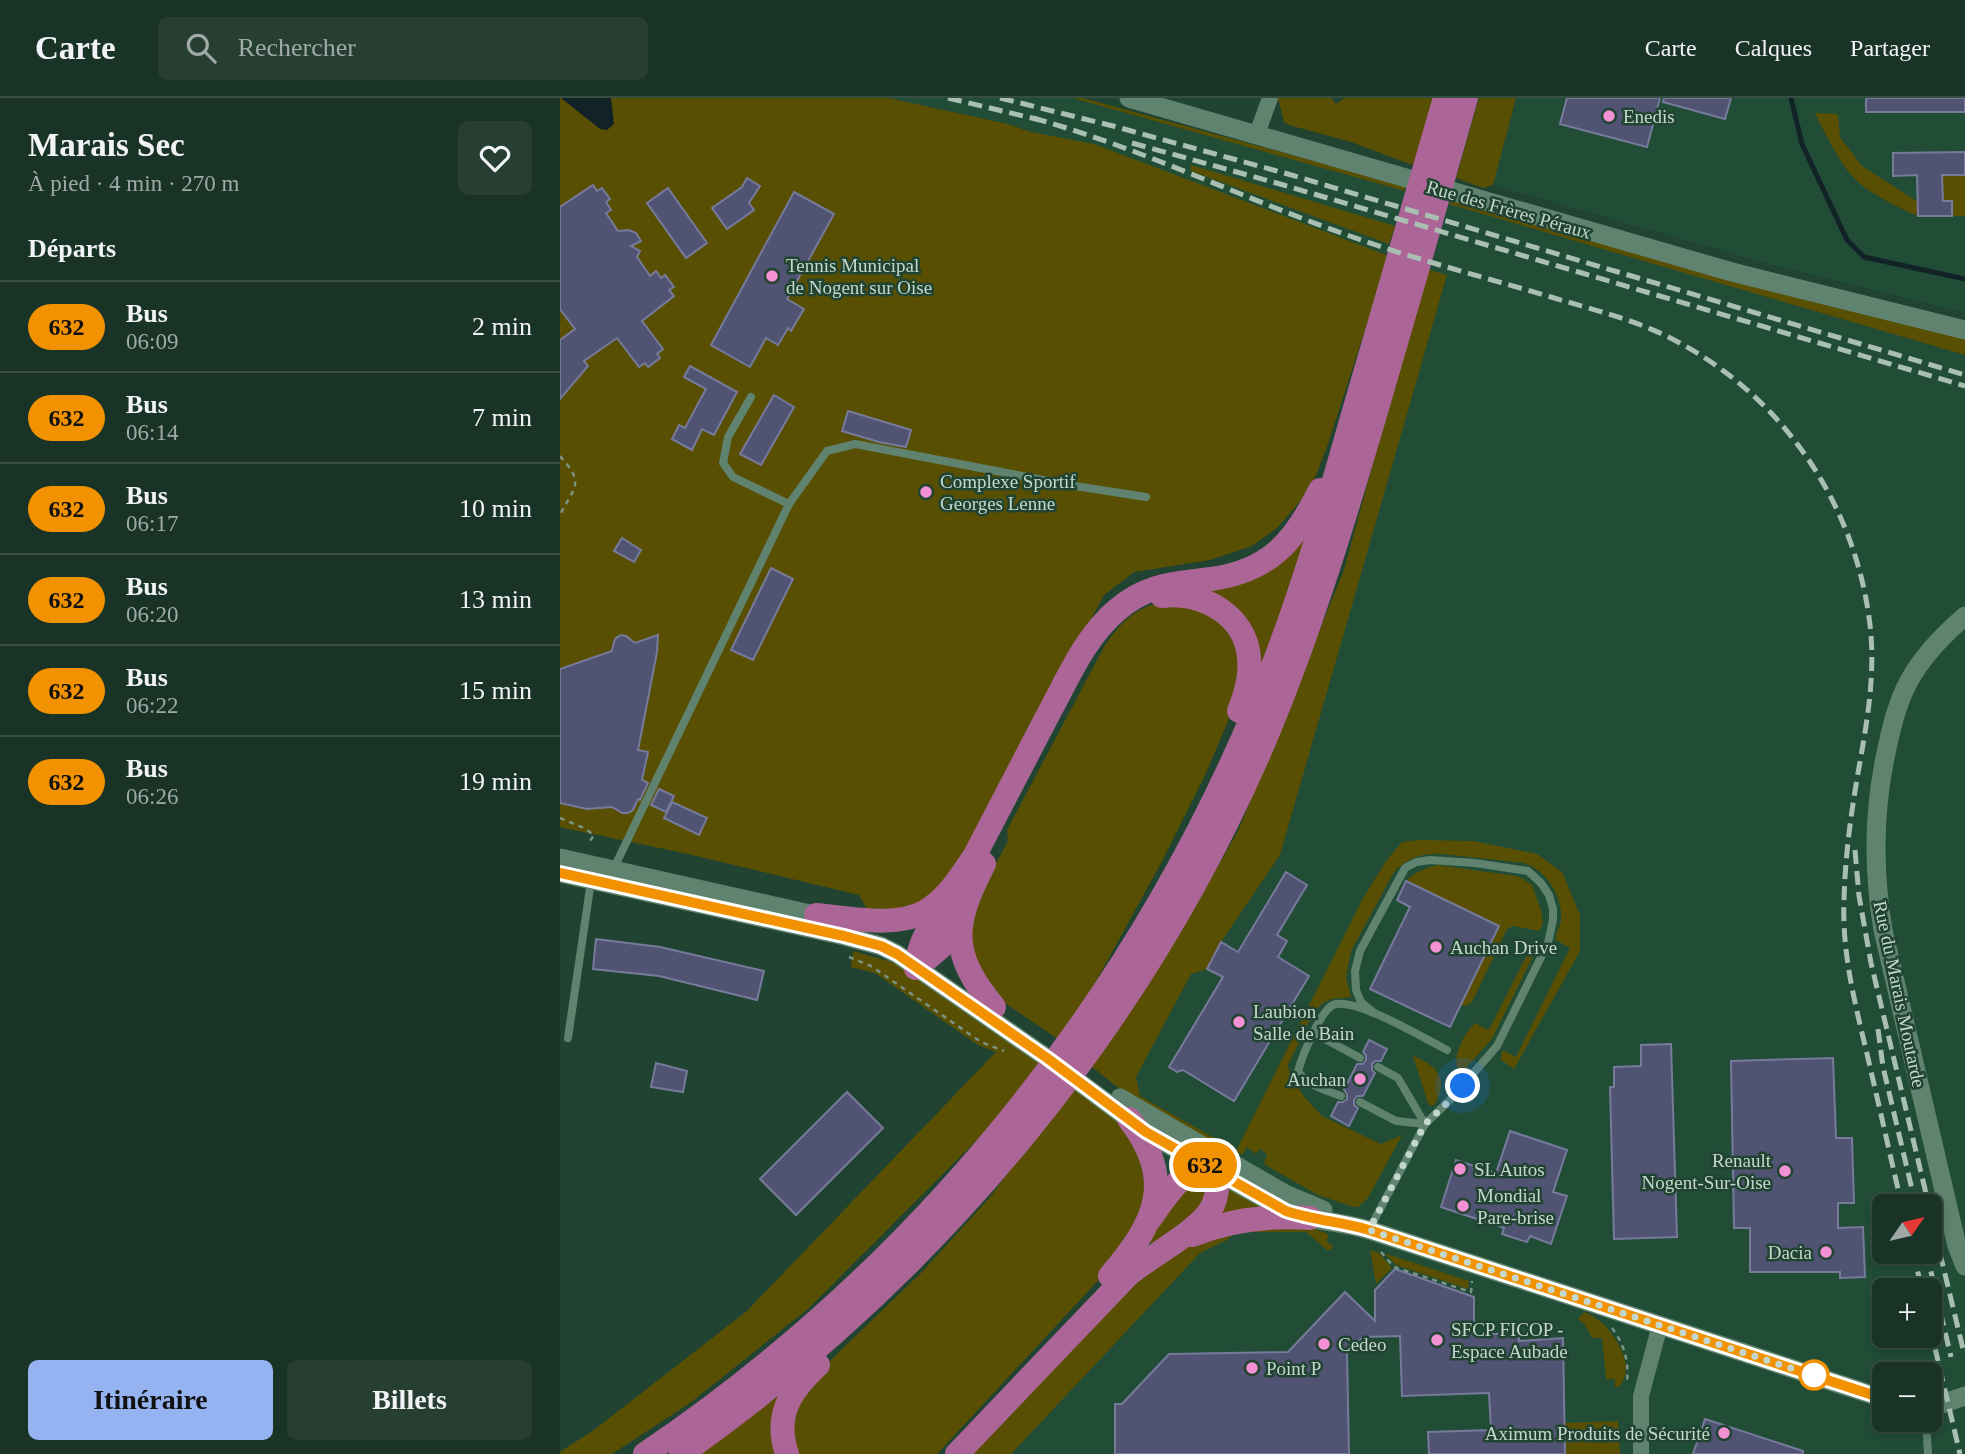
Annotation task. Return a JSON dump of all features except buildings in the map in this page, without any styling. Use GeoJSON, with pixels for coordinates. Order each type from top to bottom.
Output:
{"type":"FeatureCollection","features":[{"type":"Feature","properties":{"kind":"highway"},"geometry":{"type":"LineString","coordinates":[[681,1454],[749,1404],[854,1317],[919,1253],[1003,1162],[1034,1106],[1096,1021],[1149,961],[1197,880],[1234,807],[1273,720],[1330,566],[1435,169],[1445,98]]}},
{"type":"Feature","properties":{"kind":"highway"},"geometry":{"type":"LineString","coordinates":[[1435,169],[1466,98]]}},
{"type":"Feature","properties":{"kind":"highway"},"geometry":{"type":"LineString","coordinates":[[921,961],[924,936],[960,888],[1077,661],[1098,629],[1127,602],[1151,589],[1237,573],[1265,561],[1294,536],[1326,479],[1353,416],[1407,268]]}},
{"type":"Feature","properties":{"kind":"highway"},"geometry":{"type":"LineString","coordinates":[[1096,1021],[1197,835],[1238,749],[1276,657],[1309,565],[1353,416]]}},
{"type":"Feature","properties":{"kind":"highway"},"geometry":{"type":"LineString","coordinates":[[921,961],[946,940],[962,912],[1097,646],[1122,617],[1144,602],[1161,596],[1186,596],[1203,600],[1218,608],[1241,631],[1249,655],[1248,681],[1242,703],[1197,835]]}},
{"type":"Feature","properties":{"kind":"highway"},"geometry":{"type":"LineString","coordinates":[[816,915],[873,920],[919,914],[931,908],[950,890],[974,857]]}},
{"type":"Feature","properties":{"kind":"highway"},"geometry":{"type":"LineString","coordinates":[[962,912],[960,939],[965,962],[972,978],[994,1007]]}},
{"type":"Feature","properties":{"kind":"highway"},"geometry":{"type":"LineString","coordinates":[[645,1454],[749,1378],[849,1293],[1034,1106]]}},
{"type":"Feature","properties":{"kind":"highway"},"geometry":{"type":"LineString","coordinates":[[1129,1119],[1144,1142],[1154,1166],[1155,1198],[1150,1219]]}},
{"type":"Feature","properties":{"kind":"highway"},"geometry":{"type":"LineString","coordinates":[[945,1454],[1111,1275],[1135,1245],[1175,1184],[1213,1164],[1215,1199],[1212,1209],[1199,1224],[1128,1275],[957,1454]]}},
{"type":"Feature","properties":{"kind":"highway"},"geometry":{"type":"LineString","coordinates":[[1175,1242],[1241,1221],[1279,1216],[1310,1218]]}},
{"type":"Feature","properties":{"kind":"highway"},"geometry":{"type":"LineString","coordinates":[[787,1454],[782,1423],[791,1395],[862,1322],[919,1253]]}},
{"type":"Feature","properties":{"kind":"street","name":"Rue des Frères Péraux"},"geometry":{"type":"LineString","coordinates":[[1129,98],[1720,269],[1965,330]]}},
{"type":"Feature","properties":{"kind":"street"},"geometry":{"type":"LineString","coordinates":[[1257,134],[1269,98]]}},
{"type":"Feature","properties":{"kind":"street","name":"Rue du Marais Moutarde"},"geometry":{"type":"LineString","coordinates":[[1965,616],[1933,646],[1914,672],[1901,699],[1889,735],[1881,775],[1875,850],[1884,930],[1958,1246],[1965,1266]]}},
{"type":"Feature","properties":{"kind":"street"},"geometry":{"type":"LineString","coordinates":[[560,858],[599,872],[873,943],[921,961]]}},
{"type":"Feature","properties":{"kind":"street"},"geometry":{"type":"LineString","coordinates":[[560,873],[599,872],[816,915],[872,931],[901,943],[1047,1058],[1153,1136],[1369,1230]]}},
{"type":"Feature","properties":{"kind":"street"},"geometry":{"type":"LineString","coordinates":[[952,985],[994,1007],[1213,1164],[1286,1211],[1369,1230],[1872,1395]]}},
{"type":"Feature","properties":{"kind":"street"},"geometry":{"type":"LineString","coordinates":[[1641,1454],[1641,1396],[1660,1325]]}},
{"type":"Feature","properties":{"kind":"street"},"geometry":{"type":"LineString","coordinates":[[1942,1405],[1965,1396]]}},
{"type":"Feature","properties":{"kind":"street"},"geometry":{"type":"LineString","coordinates":[[1942,1409],[1965,1409]]}},
{"type":"Feature","properties":{"kind":"lane"},"geometry":{"type":"LineString","coordinates":[[751,397],[728,437],[723,463],[733,477],[789,504]]}},
{"type":"Feature","properties":{"kind":"lane"},"geometry":{"type":"LineString","coordinates":[[568,1038],[599,872],[789,504],[827,451],[855,444],[1146,497]]}},
{"type":"Feature","properties":{"kind":"lane"},"geometry":{"type":"LineString","coordinates":[[1369,1230],[1425,1124],[1497,1046],[1548,943],[1553,908],[1541,883],[1528,872],[1475,863],[1430,860],[1416,862],[1405,868],[1360,951],[1355,971],[1356,990],[1361,1002],[1374,1013]]}},
{"type":"Feature","properties":{"kind":"lane"},"geometry":{"type":"LineString","coordinates":[[1340,1096],[1308,1082],[1298,1071],[1314,1033],[1328,1008],[1335,1004],[1348,1004],[1374,1013],[1447,1050]]}},
{"type":"Feature","properties":{"kind":"lane"},"geometry":{"type":"LineString","coordinates":[[1314,1033],[1360,1058]]}},
{"type":"Feature","properties":{"kind":"lane"},"geometry":{"type":"LineString","coordinates":[[1378,1067],[1398,1078],[1425,1124]]}},
{"type":"Feature","properties":{"kind":"lane"},"geometry":{"type":"LineString","coordinates":[[1360,1102],[1396,1121],[1425,1124]]}},
{"type":"Feature","properties":{"kind":"lane"},"geometry":{"type":"LineString","coordinates":[[1927,1432],[1928,1454]]}},
{"type":"Feature","properties":{"kind":"path"},"geometry":{"type":"LineString","coordinates":[[560,456],[574,472],[576,482],[560,515]]}},
{"type":"Feature","properties":{"kind":"path"},"geometry":{"type":"LineString","coordinates":[[560,818],[594,835],[590,841]]}},
{"type":"Feature","properties":{"kind":"shaded area","name":"Complexe Sportif Georges Lenne"},"geometry":{"type":"Polygon","coordinates":[[[560,98],[888,98],[1094,144],[1389,256],[1327,447],[1310,490],[1277,528],[1252,546],[1210,560],[1134,572],[1104,595],[963,857],[929,902],[870,915],[859,895],[560,827],[560,98]]]}},
{"type":"Feature","properties":{"kind":"shaded area"},"geometry":{"type":"Polygon","coordinates":[[[561,98],[611,98],[614,124],[607,130],[600,129],[561,98]]]}},
{"type":"Feature","properties":{"kind":"shaded area"},"geometry":{"type":"Polygon","coordinates":[[[888,98],[1074,98],[1297,158],[1965,355],[1965,1454],[1001,1454],[1046,1409],[1127,1238],[1116,1069],[1262,841],[1447,276],[1342,245],[1117,161],[1008,124],[888,98]]]}},
{"type":"Feature","properties":{"kind":"shaded area"},"geometry":{"type":"Polygon","coordinates":[[[1073,98],[1083,98],[1405,186],[1405,191],[1073,98]]]}},
{"type":"Feature","properties":{"kind":"shaded area"},"geometry":{"type":"Polygon","coordinates":[[[1278,98],[1331,98],[1336,104],[1345,98],[1434,98],[1415,164],[1410,164],[1351,142],[1289,125],[1284,122],[1278,98]]]}},
{"type":"Feature","properties":{"kind":"shaded area"},"geometry":{"type":"Polygon","coordinates":[[[1479,98],[1516,98],[1493,185],[1483,188],[1456,178],[1479,98]]]}},
{"type":"Feature","properties":{"kind":"shaded area"},"geometry":{"type":"Polygon","coordinates":[[[1516,98],[1965,98],[1965,313],[1769,264],[1493,185],[1516,98]]]}},
{"type":"Feature","properties":{"kind":"shaded area"},"geometry":{"type":"Polygon","coordinates":[[[1815,113],[1838,114],[1840,137],[1862,166],[1918,202],[1918,216],[1876,195],[1856,180],[1838,157],[1815,113]]]}},
{"type":"Feature","properties":{"kind":"shaded area"},"geometry":{"type":"Polygon","coordinates":[[[1191,165],[1395,226],[1389,244],[1191,171],[1191,165]]]}},
{"type":"Feature","properties":{"kind":"shaded area"},"geometry":{"type":"Polygon","coordinates":[[[1942,175],[1965,175],[1965,216],[1952,216],[1952,201],[1943,201],[1942,175]]]}},
{"type":"Feature","properties":{"kind":"shaded area"},"geometry":{"type":"Polygon","coordinates":[[[1450,200],[1965,338],[1965,355],[1449,204],[1450,200]]]}},
{"type":"Feature","properties":{"kind":"shaded area"},"geometry":{"type":"Polygon","coordinates":[[[1426,269],[1447,275],[1280,855],[1221,942],[1207,969],[1191,974],[1136,1077],[1140,1096],[1216,1139],[1208,1145],[1145,1109],[1091,1066],[1178,937],[1239,829],[1344,570],[1426,269]]]}},
{"type":"Feature","properties":{"kind":"shaded area"},"geometry":{"type":"Polygon","coordinates":[[[1306,539],[1262,667],[1193,586],[1306,539]]]}},
{"type":"Feature","properties":{"kind":"shaded area"},"geometry":{"type":"Polygon","coordinates":[[[1171,600],[1219,616],[1243,658],[1231,714],[1206,773],[1160,865],[1084,1003],[1058,1039],[1002,1001],[976,970],[967,934],[981,882],[1008,841],[1007,830],[1104,647],[1132,615],[1159,602],[1171,600]]]}},
{"type":"Feature","properties":{"kind":"shaded area"},"geometry":{"type":"Polygon","coordinates":[[[1473,841],[1537,854],[1562,872],[1580,915],[1580,951],[1514,1069],[1501,1060],[1502,1050],[1516,1057],[1570,948],[1556,940],[1561,910],[1552,885],[1539,871],[1524,863],[1443,854],[1416,857],[1394,872],[1351,951],[1346,977],[1351,997],[1331,999],[1313,1013],[1288,1065],[1290,1075],[1305,1098],[1322,1116],[1381,1144],[1402,1135],[1368,1198],[1358,1207],[1353,1207],[1316,1194],[1264,1164],[1267,1154],[1260,1149],[1256,1154],[1247,1147],[1242,1155],[1236,1151],[1362,900],[1386,861],[1402,842],[1473,841]]]}},
{"type":"Feature","properties":{"kind":"shaded area"},"geometry":{"type":"Polygon","coordinates":[[[1437,865],[1517,876],[1532,885],[1541,910],[1543,924],[1539,931],[1513,926],[1507,929],[1472,1002],[1466,1006],[1460,1005],[1406,881],[1424,869],[1437,865]]]}},
{"type":"Feature","properties":{"kind":"shaded area"},"geometry":{"type":"Polygon","coordinates":[[[1533,943],[1538,946],[1492,1039],[1466,1068],[1457,1067],[1457,1056],[1465,1036],[1476,1023],[1486,1029],[1490,1028],[1533,943]]]}},
{"type":"Feature","properties":{"kind":"shaded area"},"geometry":{"type":"Polygon","coordinates":[[[853,951],[895,963],[1041,1062],[993,1124],[809,1308],[690,1403],[612,1454],[560,1454],[747,1311],[996,1052],[978,1045],[875,973],[851,967],[853,951]]]}},
{"type":"Feature","properties":{"kind":"shaded area"},"geometry":{"type":"Polygon","coordinates":[[[1413,1056],[1429,1064],[1439,1074],[1441,1088],[1434,1105],[1428,1103],[1413,1056]]]}},
{"type":"Feature","properties":{"kind":"shaded area"},"geometry":{"type":"Polygon","coordinates":[[[1073,1082],[1116,1114],[1135,1139],[1148,1198],[1118,1259],[937,1454],[792,1454],[788,1426],[810,1380],[922,1272],[991,1196],[1073,1082]]]}},
{"type":"Feature","properties":{"kind":"shaded area"},"geometry":{"type":"Polygon","coordinates":[[[1200,1178],[1207,1187],[1204,1206],[1153,1244],[1150,1243],[1150,1236],[1185,1189],[1200,1178]]]}},
{"type":"Feature","properties":{"kind":"shaded area"},"geometry":{"type":"Polygon","coordinates":[[[1232,1187],[1273,1209],[1214,1217],[1232,1187]]]}},
{"type":"Feature","properties":{"kind":"shaded area"},"geometry":{"type":"Polygon","coordinates":[[[1310,1227],[1328,1234],[1327,1242],[1334,1247],[1328,1251],[1306,1232],[1235,1232],[1227,1240],[1200,1253],[1011,1454],[969,1454],[1159,1260],[1217,1231],[1310,1227]]]}},
{"type":"Feature","properties":{"kind":"shaded area"},"geometry":{"type":"Polygon","coordinates":[[[1370,1250],[1379,1253],[1392,1268],[1376,1284],[1370,1250]]]}},
{"type":"Feature","properties":{"kind":"shaded area"},"geometry":{"type":"Polygon","coordinates":[[[1384,1253],[1469,1281],[1468,1289],[1396,1265],[1384,1253]]]}},
{"type":"Feature","properties":{"kind":"shaded area"},"geometry":{"type":"Polygon","coordinates":[[[1584,1312],[1603,1324],[1618,1344],[1626,1367],[1625,1378],[1619,1387],[1615,1387],[1615,1379],[1606,1379],[1602,1338],[1592,1338],[1578,1319],[1584,1312]]]}},
{"type":"Feature","properties":{"kind":"shaded area"},"geometry":{"type":"Polygon","coordinates":[[[782,1393],[779,1454],[696,1454],[782,1393]]]}},
{"type":"Feature","properties":{"kind":"shaded area"},"geometry":{"type":"Polygon","coordinates":[[[1618,1421],[1620,1454],[1565,1454],[1564,1423],[1618,1421]]]}},
{"type":"Feature","properties":{"kind":"waterway"},"geometry":{"type":"LineString","coordinates":[[1791,98],[1802,144],[1847,240],[1864,257],[1965,279]]}},
{"type":"Feature","properties":{"kind":"railway"},"geometry":{"type":"LineString","coordinates":[[948,98],[1040,120]]}},
{"type":"Feature","properties":{"kind":"railway"},"geometry":{"type":"LineString","coordinates":[[1000,98],[1288,174],[1965,375]]}},
{"type":"Feature","properties":{"kind":"railway"},"geometry":{"type":"LineString","coordinates":[[1033,118],[1152,158],[1372,244],[1606,313],[1660,333],[1702,356],[1740,384],[1773,416],[1803,452],[1828,491],[1847,533],[1861,578],[1870,625],[1871,683],[1848,840],[1844,921],[1854,997],[1899,1194]]}},
{"type":"Feature","properties":{"kind":"railway"},"geometry":{"type":"LineString","coordinates":[[1132,143],[1965,386]]}},
{"type":"Feature","properties":{"kind":"railway"},"geometry":{"type":"LineString","coordinates":[[1855,850],[1859,896],[1871,963],[1926,1194]]}},
{"type":"Feature","properties":{"kind":"railway"},"geometry":{"type":"LineString","coordinates":[[1878,1029],[1883,1067],[1913,1194]]}},
{"type":"Feature","properties":{"kind":"railway"},"geometry":{"type":"LineString","coordinates":[[1942,1262],[1964,1353]]}},
{"type":"Feature","properties":{"kind":"railway"},"geometry":{"type":"LineString","coordinates":[[1916,1264],[1919,1278]]}},
{"type":"Feature","properties":{"kind":"railway"},"geometry":{"type":"LineString","coordinates":[[1929,1264],[1951,1357]]}},
{"type":"Feature","properties":{"kind":"railway"},"geometry":{"type":"LineString","coordinates":[[1935,1348],[1960,1454]]}},
{"type":"Feature","properties":{"kind":"bus line","name":"632"},"geometry":{"type":"LineString","coordinates":[[560,873],[881,946],[897,954],[1047,1058],[1146,1132],[1286,1211],[1369,1230],[1872,1395]]}},
{"type":"Feature","properties":{"kind":"place","name":"Enedis"},"geometry":{"type":"Point","coordinates":[1609,116]}},
{"type":"Feature","properties":{"kind":"place","name":"Tennis Municipal de Nogent sur Oise"},"geometry":{"type":"Point","coordinates":[772,276]}},
{"type":"Feature","properties":{"kind":"place","name":"Complexe Sportif Georges Lenne"},"geometry":{"type":"Point","coordinates":[926,492]}},
{"type":"Feature","properties":{"kind":"place","name":"Auchan Drive"},"geometry":{"type":"Point","coordinates":[1436,947]}},
{"type":"Feature","properties":{"kind":"place","name":"Laubion Salle de Bain"},"geometry":{"type":"Point","coordinates":[1239,1022]}},
{"type":"Feature","properties":{"kind":"place","name":"Auchan"},"geometry":{"type":"Point","coordinates":[1360,1079]}},
{"type":"Feature","properties":{"kind":"place","name":"SL Autos"},"geometry":{"type":"Point","coordinates":[1460,1169]}},
{"type":"Feature","properties":{"kind":"place","name":"Renault Nogent-Sur-Oise"},"geometry":{"type":"Point","coordinates":[1785,1171]}},
{"type":"Feature","properties":{"kind":"place","name":"Mondial Pare-brise"},"geometry":{"type":"Point","coordinates":[1463,1206]}},
{"type":"Feature","properties":{"kind":"place","name":"Dacia"},"geometry":{"type":"Point","coordinates":[1826,1252]}},
{"type":"Feature","properties":{"kind":"place","name":"SFCP FICOP - Espace Aubade"},"geometry":{"type":"Point","coordinates":[1437,1340]}},
{"type":"Feature","properties":{"kind":"place","name":"Cedeo"},"geometry":{"type":"Point","coordinates":[1324,1344]}},
{"type":"Feature","properties":{"kind":"place","name":"Point P"},"geometry":{"type":"Point","coordinates":[1252,1368]}},
{"type":"Feature","properties":{"kind":"place","name":"Aximum Produits de Sécurité"},"geometry":{"type":"Point","coordinates":[1724,1433]}},
{"type":"Feature","properties":{"kind":"route"},"geometry":{"type":"LineString","coordinates":[[1463,1086],[1425,1124],[1369,1230],[1818,1377],[1814,1375]]}}]}
